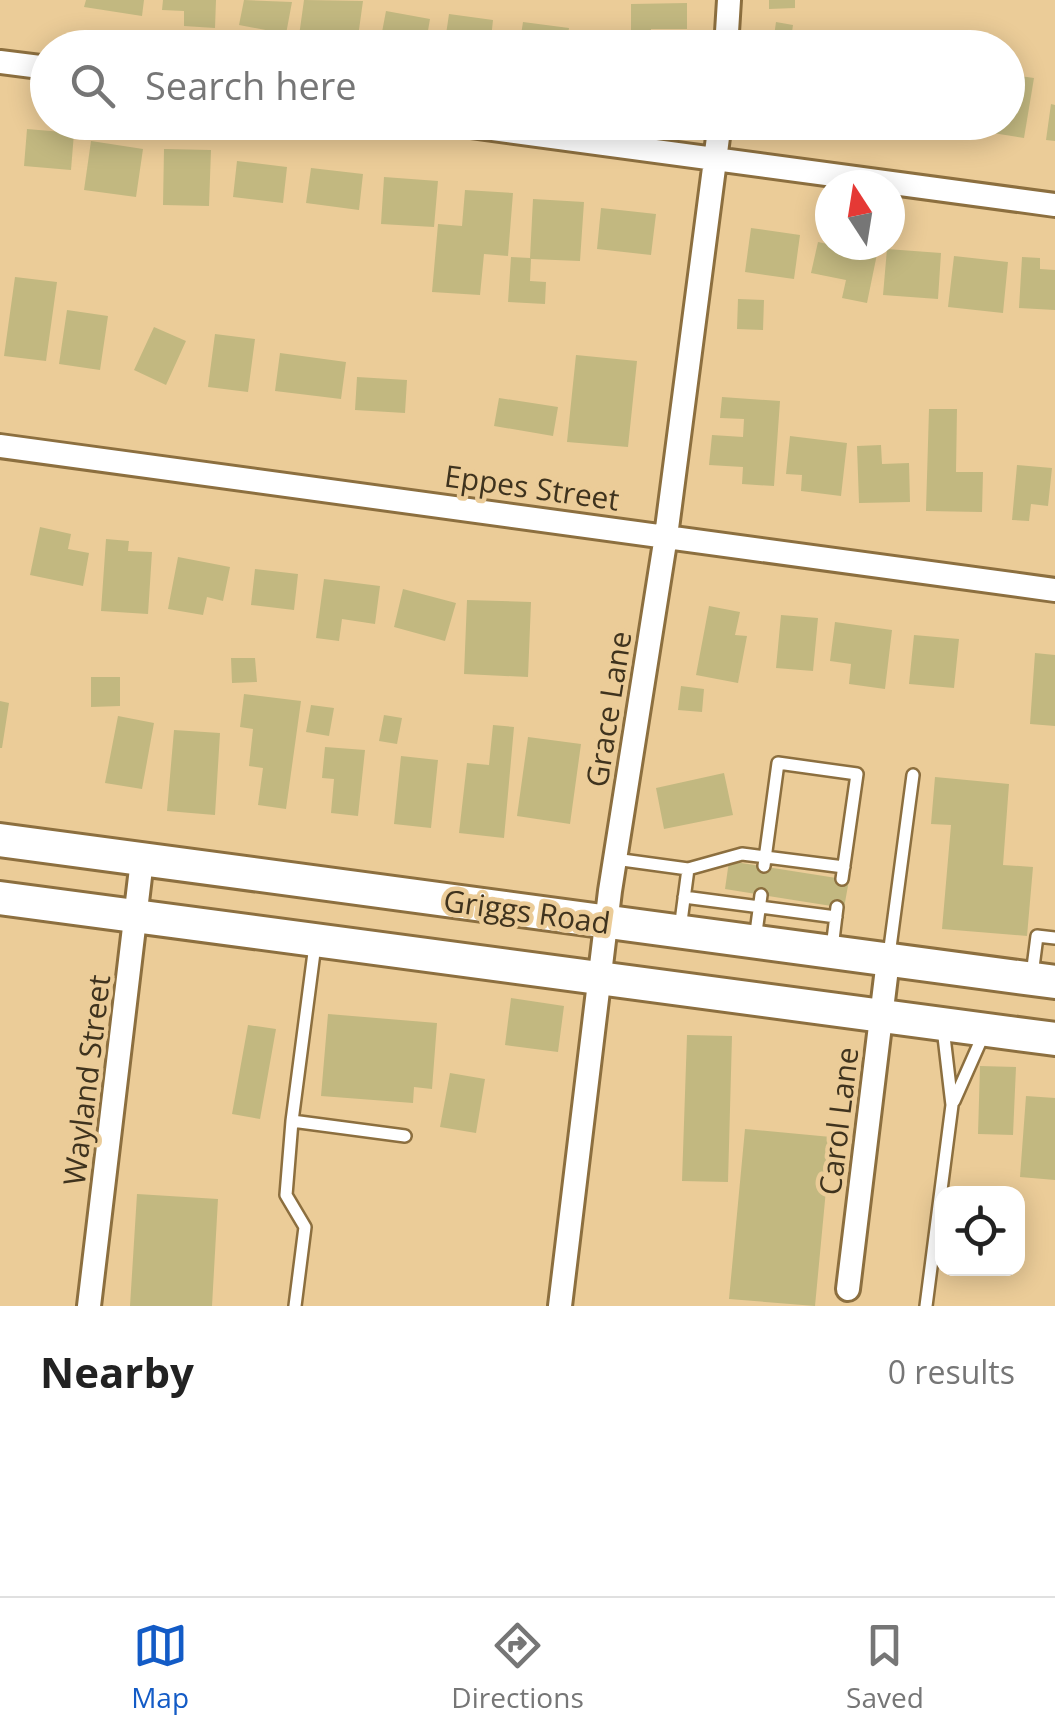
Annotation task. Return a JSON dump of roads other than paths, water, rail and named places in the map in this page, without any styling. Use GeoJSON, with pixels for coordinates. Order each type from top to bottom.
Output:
{"type":"FeatureCollection","features":[{"type":"Feature","properties":{"kind":"main road","name":"Griggs Road"},"geometry":{"type":"LineString","coordinates":[[0,840],[1043,981]]}},
{"type":"Feature","properties":{"kind":"main road","name":"Griggs Road"},"geometry":{"type":"LineString","coordinates":[[0,898],[1055,1039]]}},
{"type":"Feature","properties":{"kind":"street"},"geometry":{"type":"LineString","coordinates":[[727,30],[729,0]]}},
{"type":"Feature","properties":{"kind":"street"},"geometry":{"type":"LineString","coordinates":[[0,62],[30,66]]}},
{"type":"Feature","properties":{"kind":"street"},"geometry":{"type":"LineString","coordinates":[[569,140],[1055,205]]}},
{"type":"Feature","properties":{"kind":"street","name":"Grace Lane"},"geometry":{"type":"LineString","coordinates":[[560,1306],[606,922],[666,536],[719,140]]}},
{"type":"Feature","properties":{"kind":"street","name":"Eppes Street"},"geometry":{"type":"LineString","coordinates":[[0,446],[1055,590]]}},
{"type":"Feature","properties":{"kind":"street","name":"Wayland Street"},"geometry":{"type":"LineString","coordinates":[[89,1306],[142,860]]}},
{"type":"Feature","properties":{"kind":"street","name":"Carol Lane"},"geometry":{"type":"LineString","coordinates":[[851,1298],[888,960]]}},
{"type":"Feature","properties":{"kind":"lane"},"geometry":{"type":"LineString","coordinates":[[615,859],[688,869],[742,854],[765,862],[843,873],[856,774],[778,763],[765,862]]}},
{"type":"Feature","properties":{"kind":"lane"},"geometry":{"type":"LineString","coordinates":[[888,960],[913,776]]}},
{"type":"Feature","properties":{"kind":"lane"},"geometry":{"type":"LineString","coordinates":[[680,932],[688,869]]}},
{"type":"Feature","properties":{"kind":"lane"},"geometry":{"type":"LineString","coordinates":[[684,897],[760,900],[837,912],[831,952]]}},
{"type":"Feature","properties":{"kind":"lane"},"geometry":{"type":"LineString","coordinates":[[754,942],[760,900]]}},
{"type":"Feature","properties":{"kind":"lane"},"geometry":{"type":"LineString","coordinates":[[1043,981],[1037,936],[1055,938]]}},
{"type":"Feature","properties":{"kind":"lane"},"geometry":{"type":"LineString","coordinates":[[295,1306],[305,1227],[286,1195],[316,940]]}},
{"type":"Feature","properties":{"kind":"lane"},"geometry":{"type":"LineString","coordinates":[[926,1306],[952,1105],[942,1024]]}},
{"type":"Feature","properties":{"kind":"lane"},"geometry":{"type":"LineString","coordinates":[[952,1105],[986,1030]]}},
{"type":"Feature","properties":{"kind":"lane"},"geometry":{"type":"LineString","coordinates":[[292,1121],[405,1136]]}}]}
